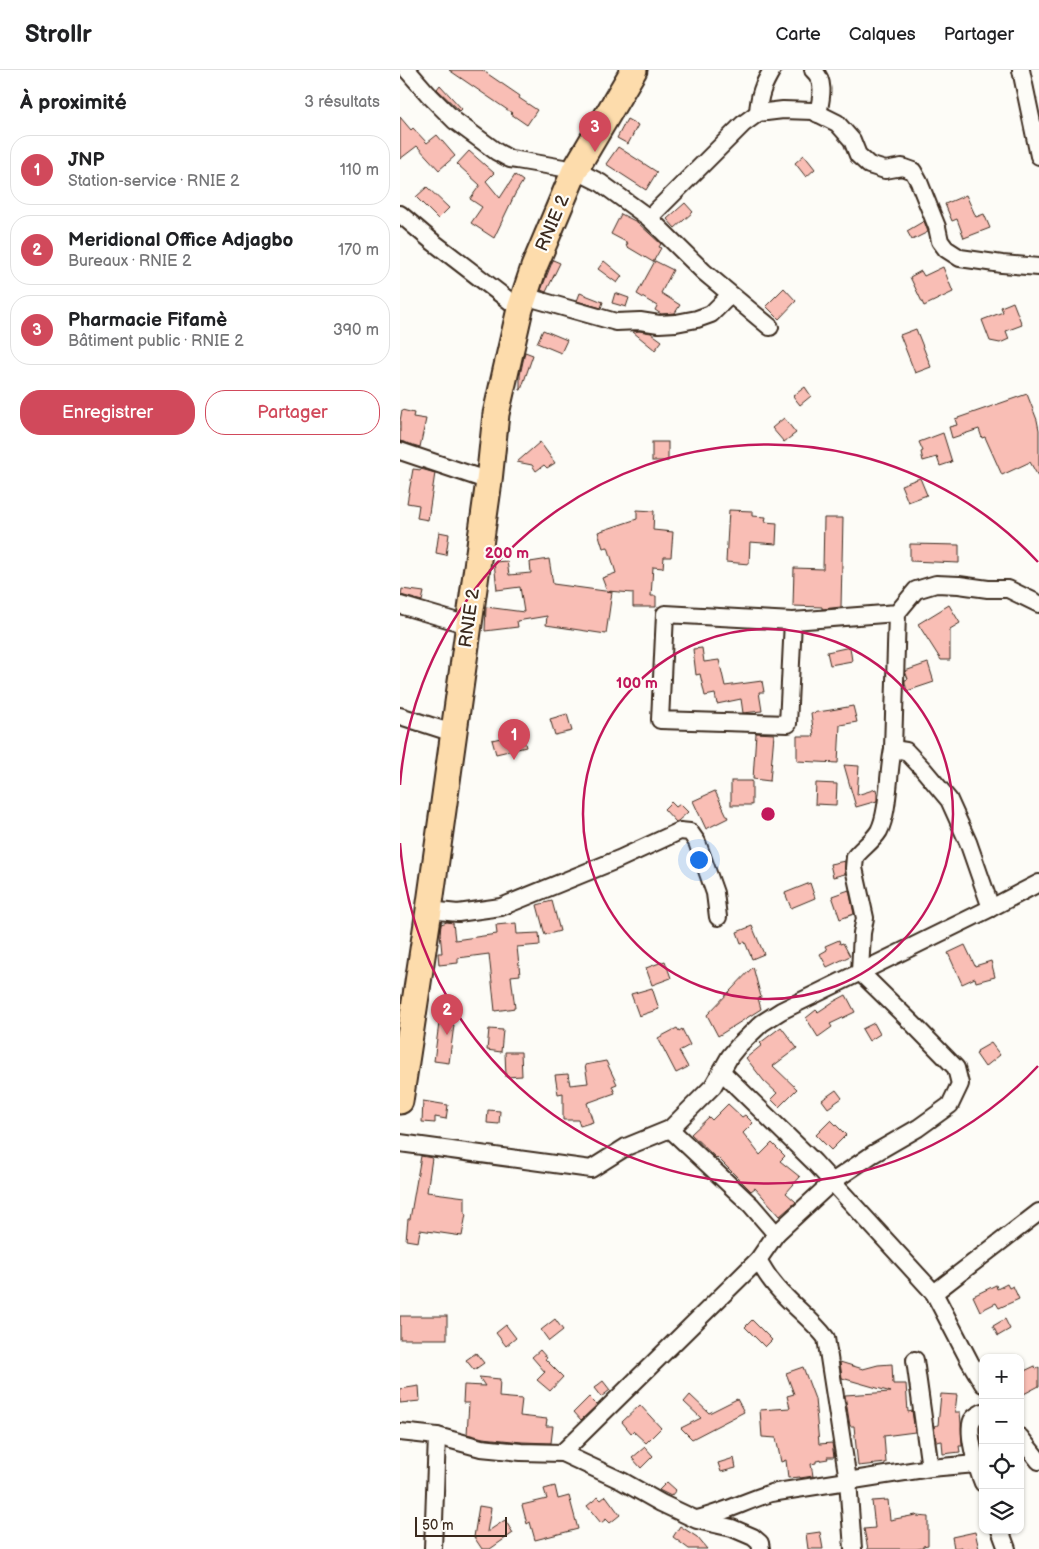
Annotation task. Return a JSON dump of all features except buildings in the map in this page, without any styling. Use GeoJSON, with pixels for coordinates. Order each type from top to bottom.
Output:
{"type":"FeatureCollection","features":[{"type":"Feature","properties":{"kind":"highway","name":"RNIE 2"},"geometry":{"type":"LineString","coordinates":[[400,1101],[402,1069],[429,910],[489,482],[496,414],[522,303],[534,267],[575,170],[634,70]]}},
{"type":"Feature","properties":{"kind":"street"},"geometry":{"type":"LineString","coordinates":[[407,70],[455,121],[497,152],[510,159],[575,170],[601,182],[649,218],[704,272],[770,327]]}},
{"type":"Feature","properties":{"kind":"street"},"geometry":{"type":"LineString","coordinates":[[758,114],[759,99],[764,84],[772,70]]}},
{"type":"Feature","properties":{"kind":"street"},"geometry":{"type":"LineString","coordinates":[[813,70],[818,74],[823,92],[818,114]]}},
{"type":"Feature","properties":{"kind":"street"},"geometry":{"type":"LineString","coordinates":[[1021,70],[1039,156]]}},
{"type":"Feature","properties":{"kind":"street"},"geometry":{"type":"LineString","coordinates":[[649,218],[743,124],[758,114],[784,110],[812,111],[837,123],[852,140],[858,155],[869,164],[885,170],[902,168],[912,170],[919,182],[937,227],[940,241],[946,249],[960,258],[1039,267]]}},
{"type":"Feature","properties":{"kind":"street"},"geometry":{"type":"LineString","coordinates":[[400,214],[433,242],[522,303],[616,322],[640,321],[659,324],[697,319],[711,314],[730,295]]}},
{"type":"Feature","properties":{"kind":"street"},"geometry":{"type":"LineString","coordinates":[[400,451],[489,482]]}},
{"type":"Feature","properties":{"kind":"street"},"geometry":{"type":"LineString","coordinates":[[562,1453],[758,1260],[776,1234],[832,1182],[873,1154],[918,1128],[950,1104],[960,1084],[956,1068],[860,972],[860,954],[865,918],[854,868],[854,857],[879,831],[884,817],[893,749],[897,613],[916,590],[936,584],[1008,589],[1039,604]]}},
{"type":"Feature","properties":{"kind":"street"},"geometry":{"type":"LineString","coordinates":[[400,605],[468,626]]}},
{"type":"Feature","properties":{"kind":"street"},"geometry":{"type":"LineString","coordinates":[[793,621],[788,724],[660,720],[666,614],[793,621],[897,613]]}},
{"type":"Feature","properties":{"kind":"street"},"geometry":{"type":"LineString","coordinates":[[400,716],[453,733]]}},
{"type":"Feature","properties":{"kind":"street"},"geometry":{"type":"LineString","coordinates":[[893,749],[906,751],[924,769],[949,800],[968,842],[991,908]]}},
{"type":"Feature","properties":{"kind":"street"},"geometry":{"type":"LineString","coordinates":[[429,910],[458,913],[501,907],[619,860],[680,831],[690,832],[697,842],[715,893],[718,917]]}},
{"type":"Feature","properties":{"kind":"street"},"geometry":{"type":"LineString","coordinates":[[400,1143],[591,1169],[626,1147],[670,1129],[713,1086],[730,1056],[739,1045],[762,1023],[781,1010],[1039,883]]}},
{"type":"Feature","properties":{"kind":"street"},"geometry":{"type":"LineString","coordinates":[[722,1072],[814,1162],[934,1293],[979,1377]]}},
{"type":"Feature","properties":{"kind":"street"},"geometry":{"type":"LineString","coordinates":[[670,1129],[751,1206],[776,1234]]}},
{"type":"Feature","properties":{"kind":"street"},"geometry":{"type":"LineString","coordinates":[[934,1293],[1039,1212]]}},
{"type":"Feature","properties":{"kind":"street"},"geometry":{"type":"LineString","coordinates":[[758,1260],[770,1280],[816,1325],[826,1338],[848,1480],[853,1549]]}},
{"type":"Feature","properties":{"kind":"street"},"geometry":{"type":"LineString","coordinates":[[915,1360],[930,1468]]}},
{"type":"Feature","properties":{"kind":"street"},"geometry":{"type":"LineString","coordinates":[[979,1414],[973,1418],[969,1426],[979,1472]]}},
{"type":"Feature","properties":{"kind":"street"},"geometry":{"type":"LineString","coordinates":[[400,1432],[437,1436],[481,1448],[521,1452],[562,1453],[622,1481],[661,1504],[697,1520],[732,1528],[754,1537],[760,1543],[761,1549]]}},
{"type":"Feature","properties":{"kind":"street"},"geometry":{"type":"LineString","coordinates":[[433,1549],[437,1436]]}},
{"type":"Feature","properties":{"kind":"street"},"geometry":{"type":"LineString","coordinates":[[1024,1442],[1039,1462]]}},
{"type":"Feature","properties":{"kind":"street"},"geometry":{"type":"LineString","coordinates":[[697,1520],[771,1493],[930,1468],[976,1464]]}},
{"type":"Feature","properties":{"kind":"street"},"geometry":{"type":"LineString","coordinates":[[1001,1534],[1007,1549]]}},
{"type":"Feature","properties":{"kind":"place","name":"Pharmacie Fifamè"},"geometry":{"type":"Point","coordinates":[595,152]}},
{"type":"Feature","properties":{"kind":"place","name":"JNP"},"geometry":{"type":"Point","coordinates":[514,760]}},
{"type":"Feature","properties":{"kind":"place","name":"Meridional Office Adjagbo"},"geometry":{"type":"Point","coordinates":[447,1035]}}]}
